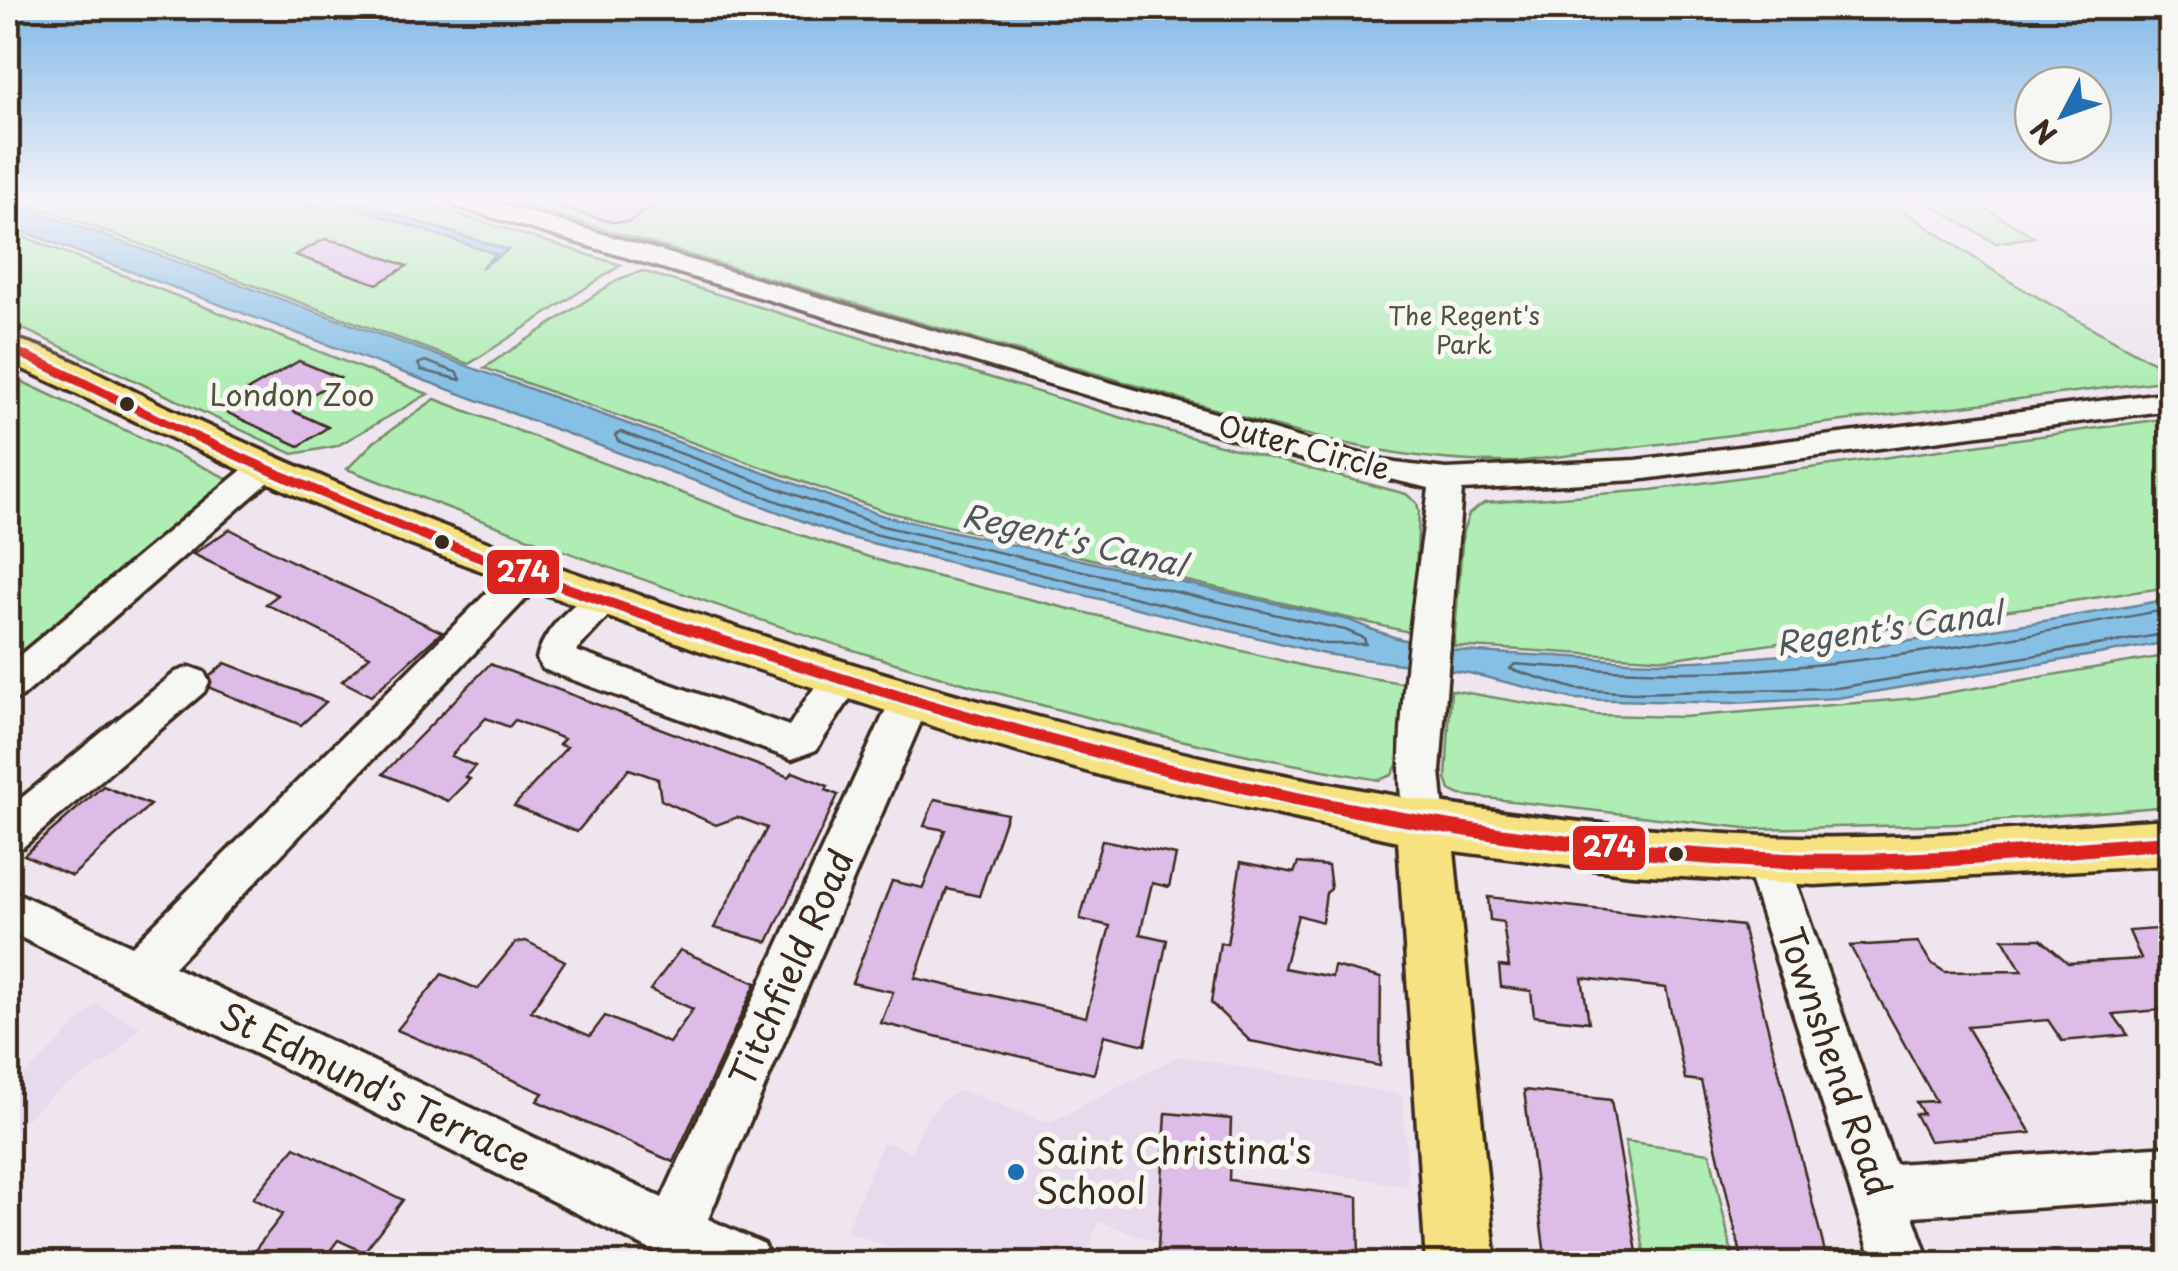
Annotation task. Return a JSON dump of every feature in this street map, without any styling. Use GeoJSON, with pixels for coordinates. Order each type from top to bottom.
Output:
{"type":"FeatureCollection","features":[{"type":"Feature","properties":{"kind":"main road"},"geometry":{"type":"LineString","coordinates":[[8,348],[383,518],[528,574],[909,703],[1183,774],[1424,823],[1766,860],[1896,860],[2170,842]]}},
{"type":"Feature","properties":{"kind":"main road"},"geometry":{"type":"LineString","coordinates":[[1424,823],[1461,1264]]}},
{"type":"Feature","properties":{"kind":"street","name":"Outer Circle"},"geometry":{"type":"LineString","coordinates":[[663,260],[1301,450],[1395,473],[1446,480],[1636,470],[2170,400]]}},
{"type":"Feature","properties":{"kind":"street"},"geometry":{"type":"LineString","coordinates":[[8,687],[148,563],[266,467]]}},
{"type":"Feature","properties":{"kind":"street"},"geometry":{"type":"LineString","coordinates":[[1424,823],[1421,754],[1446,480]]}},
{"type":"Feature","properties":{"kind":"street"},"geometry":{"type":"LineString","coordinates":[[137,973],[528,574]]}},
{"type":"Feature","properties":{"kind":"street"},"geometry":{"type":"LineString","coordinates":[[604,601],[558,646],[556,659],[792,743],[802,739],[842,682]]}},
{"type":"Feature","properties":{"kind":"street"},"geometry":{"type":"LineString","coordinates":[[8,834],[190,682]]}},
{"type":"Feature","properties":{"kind":"street","name":"Titchfield Road"},"geometry":{"type":"LineString","coordinates":[[703,1251],[909,703]]}},
{"type":"Feature","properties":{"kind":"street","name":"Townshend Road"},"geometry":{"type":"LineString","coordinates":[[1766,860],[1902,1264]]}},
{"type":"Feature","properties":{"kind":"street","name":"St Edmund's Terrace"},"geometry":{"type":"LineString","coordinates":[[8,909],[703,1251]]}},
{"type":"Feature","properties":{"kind":"street"},"geometry":{"type":"LineString","coordinates":[[1878,1192],[2170,1173]]}},
{"type":"Feature","properties":{"kind":"shaded area"},"geometry":{"type":"Polygon","coordinates":[[[96,1004],[140,1027],[112,1058],[53,1094],[8,1137],[8,1092],[96,1004]]]}},
{"type":"Feature","properties":{"kind":"shaded area","name":"Saint Christina's School"},"geometry":{"type":"Polygon","coordinates":[[[1179,1056],[1402,1095],[1408,1186],[1230,1158],[1231,1119],[1166,1113],[1158,1243],[1098,1221],[1084,1263],[938,1264],[846,1231],[883,1142],[911,1151],[926,1119],[944,1099],[961,1090],[1049,1123],[1179,1056]]]}},
{"type":"Feature","properties":{"kind":"green space","name":"London Zoo"},"geometry":{"type":"Polygon","coordinates":[[[8,260],[84,260],[428,394],[337,446],[293,454],[8,322],[8,260]]]}},
{"type":"Feature","properties":{"kind":"green space"},"geometry":{"type":"Polygon","coordinates":[[[185,260],[606,260],[621,265],[469,364],[185,260]]]}},
{"type":"Feature","properties":{"kind":"green space","name":"The Regent's Park"},"geometry":{"type":"Polygon","coordinates":[[[708,260],[1978,260],[2170,372],[2170,380],[1516,462],[1461,461],[1407,455],[1299,433],[708,260]]]}},
{"type":"Feature","properties":{"kind":"green space"},"geometry":{"type":"Polygon","coordinates":[[[642,271],[1152,427],[1406,494],[1417,503],[1419,512],[1413,633],[887,512],[484,368],[619,279],[642,271]]]}},
{"type":"Feature","properties":{"kind":"green space"},"geometry":{"type":"Polygon","coordinates":[[[8,375],[229,479],[8,673],[8,375]]]}},
{"type":"Feature","properties":{"kind":"green space"},"geometry":{"type":"Polygon","coordinates":[[[435,399],[745,517],[906,569],[1312,668],[1407,684],[1398,763],[1392,775],[1379,780],[1247,755],[985,690],[727,609],[347,469],[374,442],[435,399]]]}},
{"type":"Feature","properties":{"kind":"green space"},"geometry":{"type":"Polygon","coordinates":[[[2170,418],[2170,587],[1668,659],[1454,646],[1463,531],[1469,514],[1484,503],[1651,490],[2170,418]]]}},
{"type":"Feature","properties":{"kind":"green space"},"geometry":{"type":"Polygon","coordinates":[[[2170,655],[2170,806],[1957,824],[1753,829],[1460,795],[1450,790],[1446,778],[1451,690],[1595,715],[1683,717],[1917,698],[2170,655]]]}},
{"type":"Feature","properties":{"kind":"green space"},"geometry":{"type":"Polygon","coordinates":[[[1625,1141],[1710,1153],[1734,1263],[1646,1263],[1625,1141]]]}},
{"type":"Feature","properties":{"kind":"water"},"geometry":{"type":"Polygon","coordinates":[[[100,260],[173,260],[884,516],[1349,620],[1427,646],[1642,662],[1734,659],[1922,640],[2170,599],[2170,642],[1838,698],[1731,703],[1574,699],[1469,673],[1324,654],[843,536],[100,260]]]}},
{"type":"Feature","properties":{"kind":"building"},"geometry":{"type":"Polygon","coordinates":[[[310,260],[392,260],[407,266],[377,284],[310,260]]]}},
{"type":"Feature","properties":{"kind":"building"},"geometry":{"type":"Polygon","coordinates":[[[299,361],[340,378],[288,409],[328,427],[299,446],[217,408],[299,361]]]}},
{"type":"Feature","properties":{"kind":"building"},"geometry":{"type":"Polygon","coordinates":[[[230,529],[442,632],[371,696],[342,681],[370,656],[266,604],[278,595],[193,554],[230,529]]]}},
{"type":"Feature","properties":{"kind":"building"},"geometry":{"type":"Polygon","coordinates":[[[225,663],[326,702],[301,725],[210,688],[210,676],[225,663]]]}},
{"type":"Feature","properties":{"kind":"building"},"geometry":{"type":"Polygon","coordinates":[[[490,664],[789,777],[793,772],[828,786],[826,790],[838,795],[768,942],[714,928],[767,828],[738,817],[716,825],[661,800],[658,779],[629,769],[577,832],[514,806],[567,747],[559,745],[564,739],[515,720],[509,727],[486,718],[451,756],[475,766],[465,777],[470,779],[448,801],[383,774],[490,664]]]}},
{"type":"Feature","properties":{"kind":"building"},"geometry":{"type":"Polygon","coordinates":[[[103,786],[150,805],[72,876],[24,855],[103,786]]]}},
{"type":"Feature","properties":{"kind":"building"},"geometry":{"type":"Polygon","coordinates":[[[935,799],[1007,814],[979,896],[947,889],[915,978],[1086,1017],[1110,926],[1080,919],[1102,840],[1176,855],[1169,887],[1152,883],[1140,934],[1167,940],[1145,1045],[1104,1035],[1094,1074],[881,1023],[893,992],[852,983],[892,881],[923,888],[945,830],[924,826],[935,799]]]}},
{"type":"Feature","properties":{"kind":"building"},"geometry":{"type":"Polygon","coordinates":[[[1241,862],[1294,873],[1298,863],[1328,866],[1331,889],[1326,893],[1322,922],[1298,915],[1284,968],[1332,977],[1334,966],[1381,978],[1380,1066],[1250,1041],[1211,1003],[1220,943],[1227,944],[1241,862]]]}},
{"type":"Feature","properties":{"kind":"building"},"geometry":{"type":"Polygon","coordinates":[[[1488,897],[1742,926],[1828,1264],[1743,1264],[1701,1081],[1685,1079],[1666,988],[1582,978],[1589,1022],[1534,1016],[1531,991],[1501,987],[1499,966],[1509,967],[1503,922],[1490,920],[1488,897]]]}},
{"type":"Feature","properties":{"kind":"building"},"geometry":{"type":"Polygon","coordinates":[[[2170,928],[2170,1009],[2113,1014],[2128,1035],[2062,1041],[2048,1020],[1967,1027],[2031,1133],[1929,1141],[1915,1114],[1923,1114],[1916,1102],[1936,1101],[1850,946],[1918,942],[1931,963],[1945,972],[2022,971],[2003,939],[2041,939],[2068,963],[2141,959],[2129,931],[2170,928]]]}},
{"type":"Feature","properties":{"kind":"building"},"geometry":{"type":"Polygon","coordinates":[[[526,941],[565,961],[531,1011],[590,1036],[605,1016],[669,1043],[693,1009],[650,990],[680,950],[756,983],[673,1162],[537,1101],[543,1093],[397,1030],[442,974],[478,989],[515,943],[526,941]]]}},
{"type":"Feature","properties":{"kind":"building"},"geometry":{"type":"Polygon","coordinates":[[[1524,1090],[1611,1100],[1639,1264],[1546,1264],[1524,1090]]]}},
{"type":"Feature","properties":{"kind":"building"},"geometry":{"type":"Polygon","coordinates":[[[1166,1113],[1231,1119],[1229,1180],[1358,1197],[1359,1264],[1157,1264],[1166,1113]]]}},
{"type":"Feature","properties":{"kind":"building"},"geometry":{"type":"Polygon","coordinates":[[[295,1147],[403,1200],[364,1252],[338,1240],[320,1264],[244,1264],[283,1214],[253,1198],[295,1147]]]}},
{"type":"Feature","properties":{"kind":"transit line","name":"274"},"geometry":{"type":"LineString","coordinates":[[8,348],[340,501],[568,588],[750,650],[998,726],[1250,789],[1377,815],[1505,835],[1634,851],[1764,860],[1916,859],[2170,842]]}},
{"type":"Feature","properties":{"kind":"place","name":"Saint Christina's School"},"geometry":{"type":"Point","coordinates":[1016,1172]}},
{"type":"Feature","properties":{"kind":"water label","name":"Regent's Canal"},"geometry":{"type":"Point","coordinates":[1074,541]}},
{"type":"Feature","properties":{"kind":"water label","name":"Regent's Canal"},"geometry":{"type":"Point","coordinates":[1889,629]}}]}
